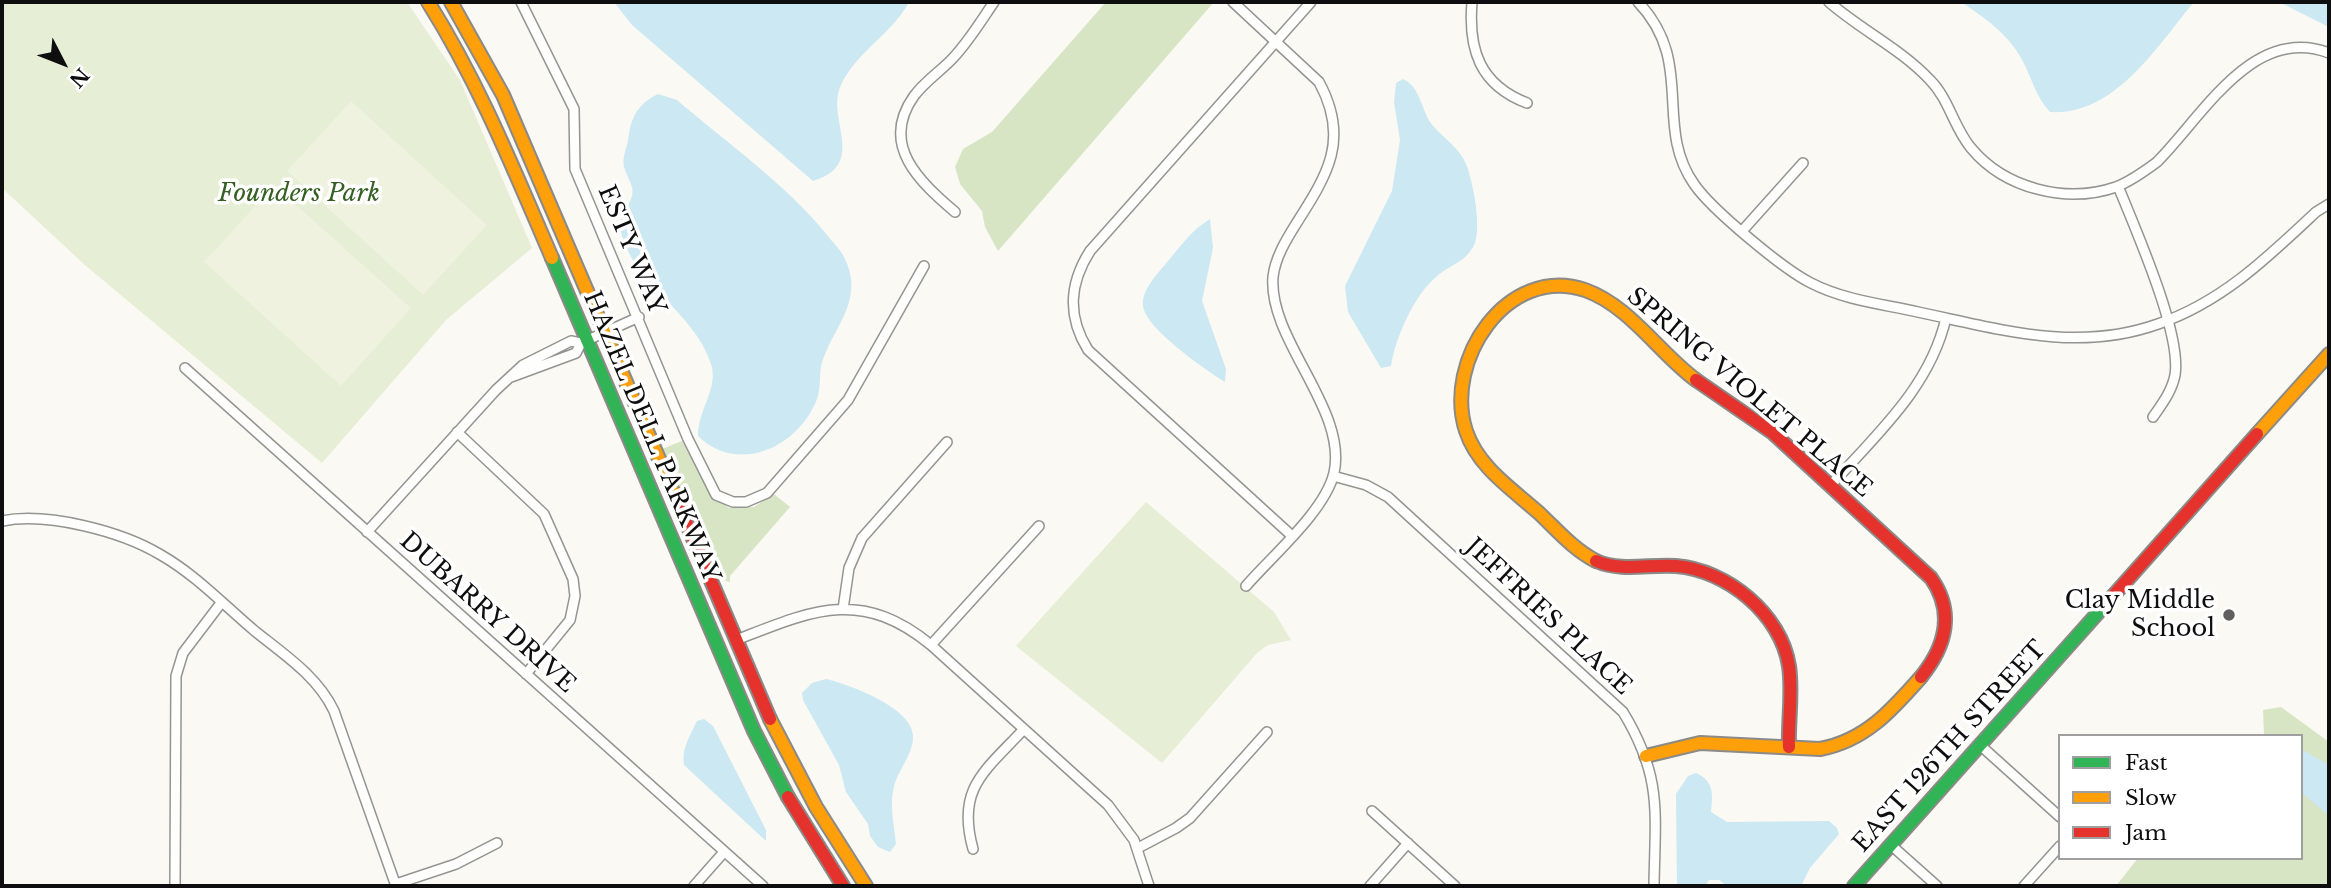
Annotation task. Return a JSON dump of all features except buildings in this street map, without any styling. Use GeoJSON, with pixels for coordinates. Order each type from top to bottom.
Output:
{"type":"FeatureCollection","features":[{"type":"Feature","properties":{"kind":"street","name":"HAZEL DELL PARKWAY"},"geometry":{"type":"LineString","coordinates":[[428,2],[455,45],[489,111],[584,342],[749,720],[784,790],[843,886]]}},
{"type":"Feature","properties":{"kind":"street","name":"HAZEL DELL PARKWAY"},"geometry":{"type":"LineString","coordinates":[[451,2],[503,95],[736,640],[800,779],[866,886]]}},
{"type":"Feature","properties":{"kind":"street","name":"ESTY WAY"},"geometry":{"type":"LineString","coordinates":[[521,2],[576,117],[575,169],[716,495],[733,502],[754,501],[767,493],[842,409],[924,266]]}},
{"type":"Feature","properties":{"kind":"street"},"geometry":{"type":"LineString","coordinates":[[955,212],[912,172],[903,147],[903,124],[913,97],[957,54],[994,2]]}},
{"type":"Feature","properties":{"kind":"street"},"geometry":{"type":"LineString","coordinates":[[1233,2],[1319,82],[1328,99],[1336,131],[1329,165],[1283,246],[1273,278],[1274,295],[1281,316],[1332,432],[1336,457],[1333,476],[1319,504],[1246,586]]}},
{"type":"Feature","properties":{"kind":"street"},"geometry":{"type":"LineString","coordinates":[[1291,535],[1088,350],[1076,328],[1073,312],[1075,279],[1090,251],[1311,2]]}},
{"type":"Feature","properties":{"kind":"street"},"geometry":{"type":"LineString","coordinates":[[1472,2],[1473,42],[1478,60],[1500,90],[1527,103]]}},
{"type":"Feature","properties":{"kind":"street"},"geometry":{"type":"LineString","coordinates":[[1638,2],[1658,25],[1666,43],[1675,130],[1679,153],[1686,170],[1705,197],[1776,260],[1809,282],[1845,297],[2007,332],[2066,339],[2123,334],[2168,320],[2205,304],[2234,285],[2316,212],[2329,204]]}},
{"type":"Feature","properties":{"kind":"street"},"geometry":{"type":"LineString","coordinates":[[1829,2],[1931,81],[1970,148],[2006,178],[2035,189],[2067,194],[2118,186],[2157,162],[2255,59],[2272,51],[2297,46],[2329,53]]}},
{"type":"Feature","properties":{"kind":"street"},"geometry":{"type":"LineString","coordinates":[[1743,230],[1803,163]]}},
{"type":"Feature","properties":{"kind":"street"},"geometry":{"type":"LineString","coordinates":[[2118,186],[2168,320],[2176,357],[2175,376],[2167,398],[2153,417]]}},
{"type":"Feature","properties":{"kind":"street","name":"SPRING VIOLET PLACE"},"geometry":{"type":"LineString","coordinates":[[1646,756],[1700,743],[1789,747],[1839,746],[1865,736],[1931,666],[1945,638],[1945,608],[1930,576],[1753,417],[1678,365],[1598,295],[1574,286],[1538,287],[1513,299],[1493,318],[1468,361],[1461,397],[1466,430],[1480,458],[1589,558],[1615,567],[1697,567],[1723,580],[1759,611],[1779,636],[1788,657],[1792,676],[1789,747]]}},
{"type":"Feature","properties":{"kind":"street"},"geometry":{"type":"LineString","coordinates":[[368,532],[457,432],[510,378],[576,353],[584,342],[639,317]]}},
{"type":"Feature","properties":{"kind":"street"},"geometry":{"type":"LineString","coordinates":[[1831,485],[1915,390],[1937,351],[1946,318]]}},
{"type":"Feature","properties":{"kind":"street","name":"EAST 126TH STREET"},"geometry":{"type":"LineString","coordinates":[[1854,886],[2329,354]]}},
{"type":"Feature","properties":{"kind":"street","name":"DUBARRY DRIVE"},"geometry":{"type":"LineString","coordinates":[[185,368],[763,886]]}},
{"type":"Feature","properties":{"kind":"street"},"geometry":{"type":"LineString","coordinates":[[457,432],[544,514],[573,579],[575,596],[570,620],[526,674]]}},
{"type":"Feature","properties":{"kind":"street"},"geometry":{"type":"LineString","coordinates":[[843,609],[849,568],[862,538],[947,442]]}},
{"type":"Feature","properties":{"kind":"street","name":"JEFFRIES PLACE"},"geometry":{"type":"LineString","coordinates":[[1333,476],[1366,485],[1388,497],[1623,712],[1646,756],[1656,794],[1654,886]]}},
{"type":"Feature","properties":{"kind":"street"},"geometry":{"type":"LineString","coordinates":[[2,521],[26,518],[55,520],[128,541],[162,555],[301,669],[328,699],[396,885],[456,864],[497,843]]}},
{"type":"Feature","properties":{"kind":"street"},"geometry":{"type":"LineString","coordinates":[[931,645],[1039,526]]}},
{"type":"Feature","properties":{"kind":"street"},"geometry":{"type":"LineString","coordinates":[[175,886],[176,676],[183,653],[221,603]]}},
{"type":"Feature","properties":{"kind":"street"},"geometry":{"type":"LineString","coordinates":[[736,640],[802,614],[843,609],[895,622],[931,645],[1108,805],[1138,848],[1149,886]]}},
{"type":"Feature","properties":{"kind":"street"},"geometry":{"type":"LineString","coordinates":[[972,849],[965,818],[972,790],[1024,729]]}},
{"type":"Feature","properties":{"kind":"street"},"geometry":{"type":"LineString","coordinates":[[1138,848],[1170,832],[1190,818],[1267,732]]}},
{"type":"Feature","properties":{"kind":"street"},"geometry":{"type":"LineString","coordinates":[[1980,746],[2058,815]]}},
{"type":"Feature","properties":{"kind":"street"},"geometry":{"type":"LineString","coordinates":[[1371,811],[1455,886]]}},
{"type":"Feature","properties":{"kind":"street"},"geometry":{"type":"LineString","coordinates":[[1370,886],[1408,843]]}},
{"type":"Feature","properties":{"kind":"street"},"geometry":{"type":"LineString","coordinates":[[1891,845],[1937,886]]}},
{"type":"Feature","properties":{"kind":"street"},"geometry":{"type":"LineString","coordinates":[[2024,886],[2058,848]]}},
{"type":"Feature","properties":{"kind":"street"},"geometry":{"type":"LineString","coordinates":[[694,886],[724,852]]}},
{"type":"Feature","properties":{"kind":"green space","name":"Founders Park"},"geometry":{"type":"Polygon","coordinates":[[[2,2],[407,2],[460,80],[532,248],[446,320],[322,463],[86,266],[2,188],[2,2]]]}},
{"type":"Feature","properties":{"kind":"green space"},"geometry":{"type":"Polygon","coordinates":[[[1106,2],[1214,2],[998,251],[985,227],[982,211],[960,184],[955,167],[963,149],[992,132],[1106,2]]]}},
{"type":"Feature","properties":{"kind":"green space"},"geometry":{"type":"Polygon","coordinates":[[[351,101],[487,225],[423,295],[287,171],[351,101]]]}},
{"type":"Feature","properties":{"kind":"green space"},"geometry":{"type":"Polygon","coordinates":[[[274,185],[411,308],[341,386],[204,262],[274,185]]]}},
{"type":"Feature","properties":{"kind":"green space"},"geometry":{"type":"Polygon","coordinates":[[[682,441],[707,489],[729,508],[754,507],[774,494],[790,507],[730,576],[730,582],[720,579],[662,449],[682,441]]]}},
{"type":"Feature","properties":{"kind":"green space"},"geometry":{"type":"Polygon","coordinates":[[[1146,502],[1274,612],[1291,640],[1268,645],[1257,653],[1162,763],[1016,646],[1146,502]]]}},
{"type":"Feature","properties":{"kind":"green space"},"geometry":{"type":"Polygon","coordinates":[[[2281,707],[2329,742],[2329,886],[2116,886],[2136,860],[2303,860],[2303,734],[2264,734],[2263,710],[2281,707]]]}},
{"type":"Feature","properties":{"kind":"water"},"geometry":{"type":"Polygon","coordinates":[[[614,2],[909,2],[894,23],[856,62],[841,85],[838,112],[842,152],[839,164],[830,173],[813,181],[632,25],[614,2]]]}},
{"type":"Feature","properties":{"kind":"water"},"geometry":{"type":"Polygon","coordinates":[[[1961,2],[2194,2],[2149,57],[2114,91],[2095,103],[2073,110],[2050,112],[2040,98],[2016,49],[1987,20],[1961,2]]]}},
{"type":"Feature","properties":{"kind":"water"},"geometry":{"type":"Polygon","coordinates":[[[2279,2],[2329,2],[2329,27],[2279,2]]]}},
{"type":"Feature","properties":{"kind":"water"},"geometry":{"type":"Polygon","coordinates":[[[1403,79],[1418,94],[1434,127],[1463,159],[1474,194],[1477,230],[1476,240],[1469,252],[1436,277],[1420,295],[1401,331],[1391,366],[1381,368],[1348,312],[1345,286],[1392,191],[1400,140],[1394,102],[1396,83],[1403,79]]]}},
{"type":"Feature","properties":{"kind":"water"},"geometry":{"type":"Polygon","coordinates":[[[658,94],[677,100],[794,199],[841,252],[850,273],[849,302],[821,367],[815,404],[806,420],[793,433],[779,444],[763,451],[730,453],[713,447],[698,436],[712,382],[711,364],[692,329],[638,268],[621,232],[620,225],[633,193],[624,164],[631,125],[644,103],[658,94]]]}},
{"type":"Feature","properties":{"kind":"water"},"geometry":{"type":"Polygon","coordinates":[[[1210,219],[1213,248],[1202,301],[1226,369],[1225,382],[1165,337],[1154,326],[1143,306],[1145,294],[1156,276],[1188,238],[1210,219]]]}},
{"type":"Feature","properties":{"kind":"water"},"geometry":{"type":"Polygon","coordinates":[[[826,679],[877,698],[902,715],[910,725],[912,747],[896,780],[892,796],[896,844],[890,852],[878,847],[870,836],[868,824],[846,792],[839,765],[803,700],[802,693],[812,683],[826,679]]]}},
{"type":"Feature","properties":{"kind":"water"},"geometry":{"type":"Polygon","coordinates":[[[704,719],[713,726],[766,830],[766,841],[684,765],[684,753],[689,737],[697,721],[704,719]]]}},
{"type":"Feature","properties":{"kind":"water"},"geometry":{"type":"Polygon","coordinates":[[[2303,750],[2329,765],[2329,816],[2303,794],[2303,750]]]}},
{"type":"Feature","properties":{"kind":"water"},"geometry":{"type":"Polygon","coordinates":[[[1696,773],[1706,780],[1711,789],[1711,812],[1727,822],[1829,821],[1839,834],[1810,868],[1801,886],[1727,886],[1719,880],[1709,880],[1705,886],[1677,886],[1676,794],[1688,776],[1696,773]]]}},
{"type":"Feature","properties":{"kind":"traffic: fast"},"geometry":{"type":"LineString","coordinates":[[552,258],[754,731],[788,797]]}},
{"type":"Feature","properties":{"kind":"traffic: fast"},"geometry":{"type":"LineString","coordinates":[[1854,886],[2113,596]]}},
{"type":"Feature","properties":{"kind":"traffic: slow"},"geometry":{"type":"LineString","coordinates":[[428,2],[480,95],[552,258]]}},
{"type":"Feature","properties":{"kind":"traffic: slow"},"geometry":{"type":"LineString","coordinates":[[451,2],[503,95],[680,508]]}},
{"type":"Feature","properties":{"kind":"traffic: slow"},"geometry":{"type":"LineString","coordinates":[[1596,561],[1573,545],[1496,476],[1471,444],[1461,404],[1464,376],[1473,349],[1488,324],[1507,305],[1530,291],[1557,286],[1585,290],[1616,307],[1696,380]]}},
{"type":"Feature","properties":{"kind":"traffic: slow"},"geometry":{"type":"LineString","coordinates":[[2257,434],[2329,354]]}},
{"type":"Feature","properties":{"kind":"traffic: slow"},"geometry":{"type":"LineString","coordinates":[[1646,756],[1700,743],[1820,749],[1836,745],[1851,739],[1876,722],[1921,677]]}},
{"type":"Feature","properties":{"kind":"traffic: slow"},"geometry":{"type":"LineString","coordinates":[[770,719],[816,807],[866,886]]}},
{"type":"Feature","properties":{"kind":"traffic: jam"},"geometry":{"type":"LineString","coordinates":[[1696,380],[1773,433],[1931,578],[1943,603],[1944,629],[1936,653],[1921,677]]}},
{"type":"Feature","properties":{"kind":"traffic: jam"},"geometry":{"type":"LineString","coordinates":[[2113,596],[2257,434]]}},
{"type":"Feature","properties":{"kind":"traffic: jam"},"geometry":{"type":"LineString","coordinates":[[680,508],[770,719]]}},
{"type":"Feature","properties":{"kind":"traffic: jam"},"geometry":{"type":"LineString","coordinates":[[1596,561],[1616,566],[1676,566],[1695,569],[1714,576],[1749,598],[1775,629],[1784,647],[1790,676],[1789,747]]}},
{"type":"Feature","properties":{"kind":"traffic: jam"},"geometry":{"type":"LineString","coordinates":[[788,797],[843,886]]}},
{"type":"Feature","properties":{"kind":"place","name":"Clay Middle School"},"geometry":{"type":"Point","coordinates":[2229,615]}}]}
